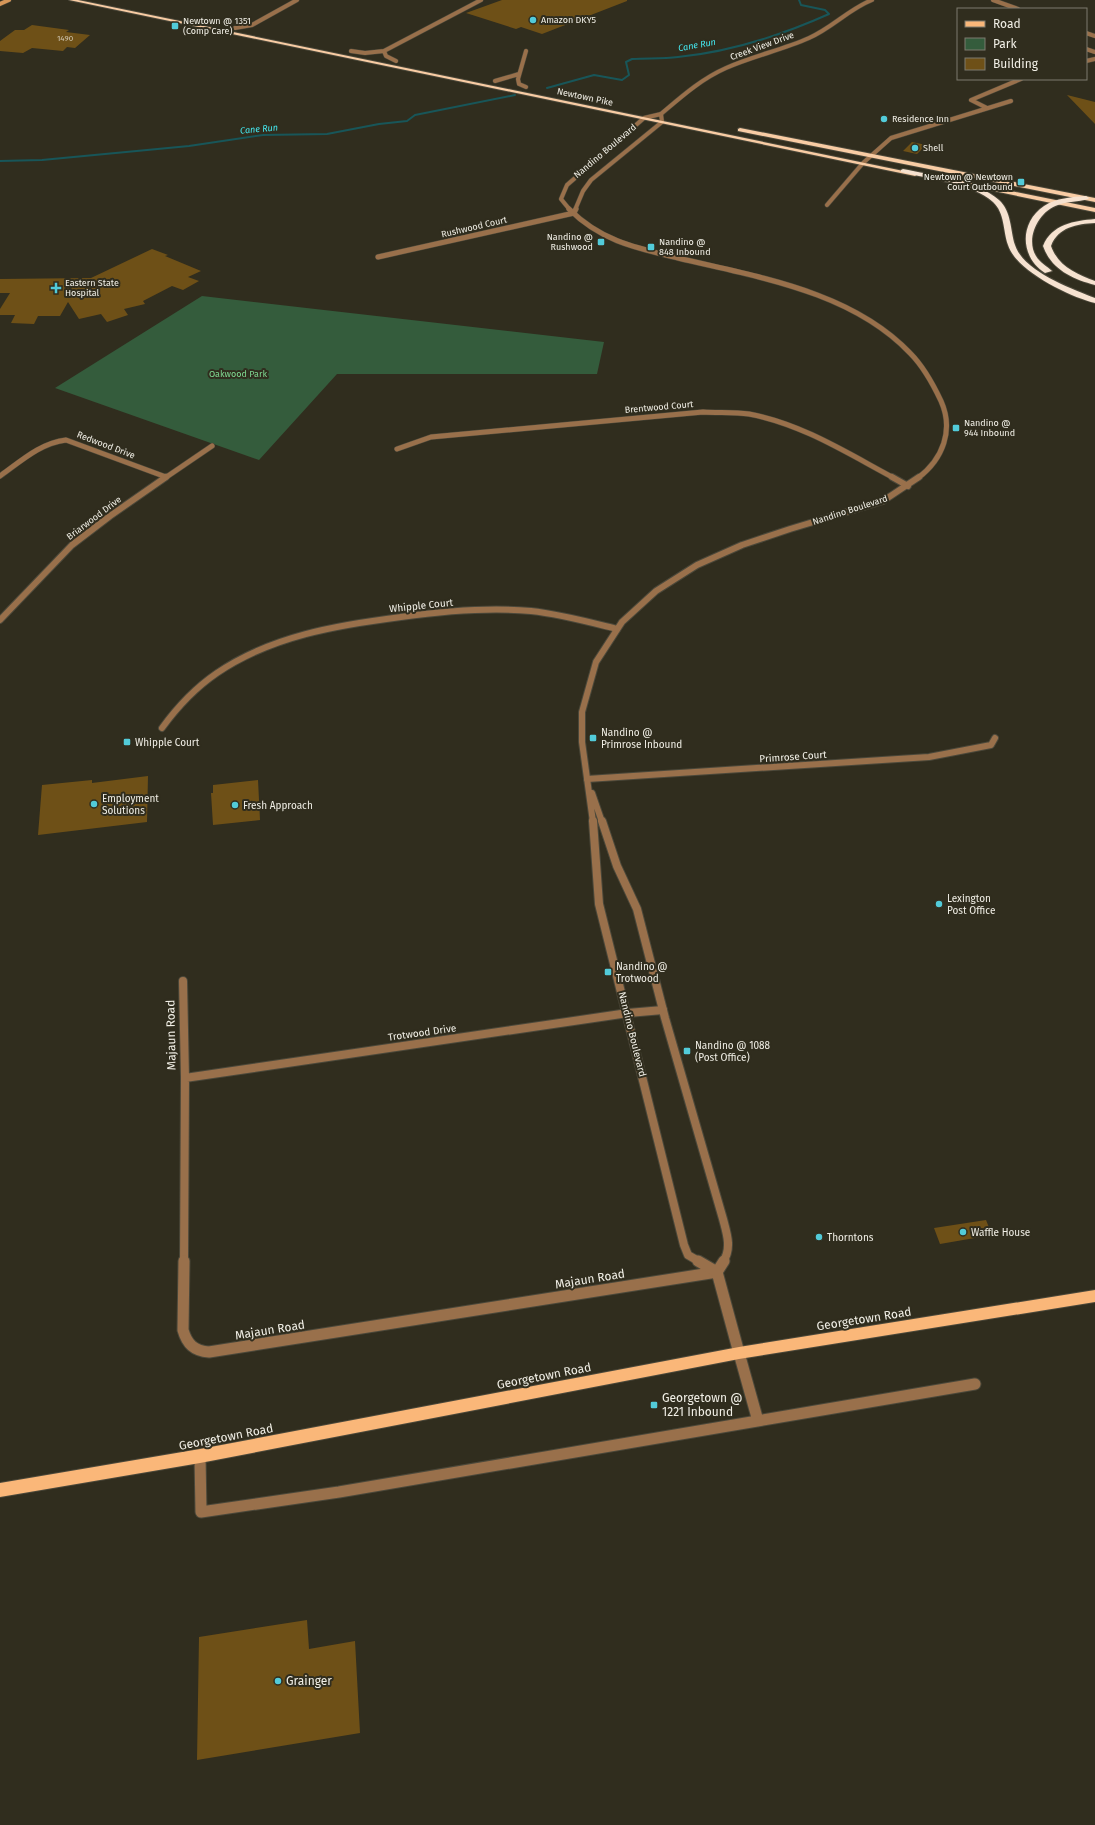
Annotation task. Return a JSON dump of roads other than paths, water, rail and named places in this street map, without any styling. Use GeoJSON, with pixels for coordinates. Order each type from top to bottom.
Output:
{"type":"FeatureCollection","features":[{"type":"Feature","properties":{"kind":"highway","name":"Newtown Pike"},"geometry":{"type":"LineString","coordinates":[[71,0],[863,164],[1095,210]]}},
{"type":"Feature","properties":{"kind":"highway","name":"Newtown Pike"},"geometry":{"type":"LineString","coordinates":[[96,0],[235,28],[252,28],[348,51],[585,99]]}},
{"type":"Feature","properties":{"kind":"highway"},"geometry":{"type":"LineString","coordinates":[[308,48],[348,51]]}},
{"type":"Feature","properties":{"kind":"highway"},"geometry":{"type":"LineString","coordinates":[[645,111],[668,116]]}},
{"type":"Feature","properties":{"kind":"highway"},"geometry":{"type":"LineString","coordinates":[[731,128],[1095,200]]}},
{"type":"Feature","properties":{"kind":"highway"},"geometry":{"type":"LineString","coordinates":[[903,171],[969,188],[994,199],[1002,207],[1011,244],[1019,258],[1038,273],[1095,301]]}},
{"type":"Feature","properties":{"kind":"highway"},"geometry":{"type":"LineString","coordinates":[[1086,198],[1057,202],[1042,211],[1036,218],[1029,245],[1031,254],[1036,262],[1046,270],[1095,296]]}},
{"type":"Feature","properties":{"kind":"highway"},"geometry":{"type":"LineString","coordinates":[[1095,221],[1076,224],[1058,231],[1049,240],[1047,246],[1051,257],[1057,264],[1073,274],[1095,283]]}},
{"type":"Feature","properties":{"kind":"main road"},"geometry":{"type":"LineString","coordinates":[[0,4],[8,0]]}},
{"type":"Feature","properties":{"kind":"main road","name":"Georgetown Road"},"geometry":{"type":"LineString","coordinates":[[0,1490],[200,1456],[739,1353],[1094,1298]]}},
{"type":"Feature","properties":{"kind":"street"},"geometry":{"type":"LineString","coordinates":[[252,28],[297,0]]}},
{"type":"Feature","properties":{"kind":"street"},"geometry":{"type":"LineString","coordinates":[[348,51],[365,53],[384,51],[481,0]]}},
{"type":"Feature","properties":{"kind":"street","name":"Creek View Drive"},"geometry":{"type":"LineString","coordinates":[[661,114],[691,88],[712,75],[725,68],[816,35],[828,28],[861,3],[872,0]]}},
{"type":"Feature","properties":{"kind":"street"},"geometry":{"type":"LineString","coordinates":[[993,0],[1015,8]]}},
{"type":"Feature","properties":{"kind":"street"},"geometry":{"type":"LineString","coordinates":[[384,51],[386,56],[396,61]]}},
{"type":"Feature","properties":{"kind":"street"},"geometry":{"type":"LineString","coordinates":[[526,53],[522,70],[518,78],[519,84],[526,87]]}},
{"type":"Feature","properties":{"kind":"street"},"geometry":{"type":"LineString","coordinates":[[495,81],[519,74]]}},
{"type":"Feature","properties":{"kind":"street"},"geometry":{"type":"LineString","coordinates":[[987,108],[971,100],[972,98],[1017,80]]}},
{"type":"Feature","properties":{"kind":"street"},"geometry":{"type":"LineString","coordinates":[[827,205],[863,164],[885,142],[898,134],[1010,102]]}},
{"type":"Feature","properties":{"kind":"street"},"geometry":{"type":"LineString","coordinates":[[661,114],[662,122]]}},
{"type":"Feature","properties":{"kind":"street","name":"Nandino Boulevard"},"geometry":{"type":"LineString","coordinates":[[587,778],[617,866],[637,908],[663,1010],[728,1239],[728,1254],[717,1272],[688,1255],[684,1245],[628,1013],[599,904],[594,838],[581,739],[582,712],[588,685],[604,649],[617,629],[634,609],[670,579],[707,558],[750,541],[883,501],[923,475],[941,452],[947,428],[947,416],[933,383],[912,354],[901,342],[859,314],[822,296],[767,279],[638,248],[614,240],[585,226],[561,199],[566,185],[644,118],[661,114]]}},
{"type":"Feature","properties":{"kind":"street","name":"Nandino Boulevard"},"geometry":{"type":"LineString","coordinates":[[574,213],[583,190],[591,180],[662,122]]}},
{"type":"Feature","properties":{"kind":"street","name":"Rushwood Court"},"geometry":{"type":"LineString","coordinates":[[378,257],[574,213]]}},
{"type":"Feature","properties":{"kind":"street","name":"Brentwood Court"},"geometry":{"type":"LineString","coordinates":[[397,450],[437,436],[684,413],[728,412],[767,418],[808,432],[908,486]]}},
{"type":"Feature","properties":{"kind":"street","name":"Redwood Drive"},"geometry":{"type":"LineString","coordinates":[[0,476],[48,444],[57,440],[66,440],[166,477]]}},
{"type":"Feature","properties":{"kind":"street","name":"Briarwood Drive"},"geometry":{"type":"LineString","coordinates":[[0,620],[72,544],[212,446]]}},
{"type":"Feature","properties":{"kind":"street","name":"Whipple Court"},"geometry":{"type":"LineString","coordinates":[[162,728],[195,689],[220,671],[267,646],[321,629],[424,614],[499,609],[533,611],[581,619],[617,629]]}},
{"type":"Feature","properties":{"kind":"street","name":"Primrose Court"},"geometry":{"type":"LineString","coordinates":[[587,778],[929,757],[991,746],[995,738]]}},
{"type":"Feature","properties":{"kind":"street"},"geometry":{"type":"LineString","coordinates":[[594,838],[607,837]]}},
{"type":"Feature","properties":{"kind":"street","name":"Majaun Road"},"geometry":{"type":"LineString","coordinates":[[183,981],[185,1078],[183,1330],[189,1346],[200,1350],[224,1351],[717,1272]]}},
{"type":"Feature","properties":{"kind":"street","name":"Trotwood Drive"},"geometry":{"type":"LineString","coordinates":[[185,1078],[628,1013],[663,1010]]}},
{"type":"Feature","properties":{"kind":"street"},"geometry":{"type":"LineString","coordinates":[[717,1272],[758,1421]]}},
{"type":"Feature","properties":{"kind":"street"},"geometry":{"type":"LineString","coordinates":[[200,1456],[201,1512],[339,1492],[975,1384]]}},
{"type":"Feature","properties":{"kind":"waterway","name":"Cane Run"},"geometry":{"type":"LineString","coordinates":[[547,88],[594,75],[622,80],[629,75],[626,62],[632,59],[697,55],[736,47],[774,36],[829,14],[825,10],[801,5],[799,0]]}},
{"type":"Feature","properties":{"kind":"waterway","name":"Cane Run"},"geometry":{"type":"LineString","coordinates":[[0,161],[42,160],[189,146],[263,135],[327,134],[379,124],[407,121],[415,115],[515,95]]}},
{"type":"Feature","properties":{"kind":"place","name":"Amazon DKY5"},"geometry":{"type":"Point","coordinates":[533,20]}},
{"type":"Feature","properties":{"kind":"place","name":"Newtown @ 1351 (Comp Care)"},"geometry":{"type":"Point","coordinates":[175,26]}},
{"type":"Feature","properties":{"kind":"place","name":"Residence Inn"},"geometry":{"type":"Point","coordinates":[884,119]}},
{"type":"Feature","properties":{"kind":"place","name":"Shell"},"geometry":{"type":"Point","coordinates":[915,148]}},
{"type":"Feature","properties":{"kind":"place","name":"Newtown @ Newtown Court Outbound"},"geometry":{"type":"Point","coordinates":[1021,182]}},
{"type":"Feature","properties":{"kind":"place","name":"Nandino @ Rushwood"},"geometry":{"type":"Point","coordinates":[601,242]}},
{"type":"Feature","properties":{"kind":"place","name":"Nandino @ 848 Inbound"},"geometry":{"type":"Point","coordinates":[651,247]}},
{"type":"Feature","properties":{"kind":"place","name":"Eastern State Hospital"},"geometry":{"type":"Point","coordinates":[56,288]}},
{"type":"Feature","properties":{"kind":"place","name":"Nandino @ 944 Inbound"},"geometry":{"type":"Point","coordinates":[956,428]}},
{"type":"Feature","properties":{"kind":"place","name":"Nandino @ Primrose Inbound"},"geometry":{"type":"Point","coordinates":[593,738]}},
{"type":"Feature","properties":{"kind":"place","name":"Whipple Court"},"geometry":{"type":"Point","coordinates":[127,742]}},
{"type":"Feature","properties":{"kind":"place","name":"Employment Solutions"},"geometry":{"type":"Point","coordinates":[94,804]}},
{"type":"Feature","properties":{"kind":"place","name":"Fresh Approach"},"geometry":{"type":"Point","coordinates":[235,805]}},
{"type":"Feature","properties":{"kind":"place","name":"Lexington Post Office"},"geometry":{"type":"Point","coordinates":[939,904]}},
{"type":"Feature","properties":{"kind":"place","name":"Nandino @ Trotwood"},"geometry":{"type":"Point","coordinates":[608,972]}},
{"type":"Feature","properties":{"kind":"place","name":"Nandino @ 1088 (Post Office)"},"geometry":{"type":"Point","coordinates":[687,1051]}},
{"type":"Feature","properties":{"kind":"place","name":"Waffle House"},"geometry":{"type":"Point","coordinates":[963,1232]}},
{"type":"Feature","properties":{"kind":"place","name":"Thorntons"},"geometry":{"type":"Point","coordinates":[819,1237]}},
{"type":"Feature","properties":{"kind":"place","name":"Georgetown @ 1221 Inbound"},"geometry":{"type":"Point","coordinates":[654,1405]}},
{"type":"Feature","properties":{"kind":"place","name":"Grainger"},"geometry":{"type":"Point","coordinates":[278,1681]}},
{"type":"Feature","properties":{"kind":"park label","name":"Oakwood Park"},"geometry":{"type":"Point","coordinates":[238,374]}}]}
